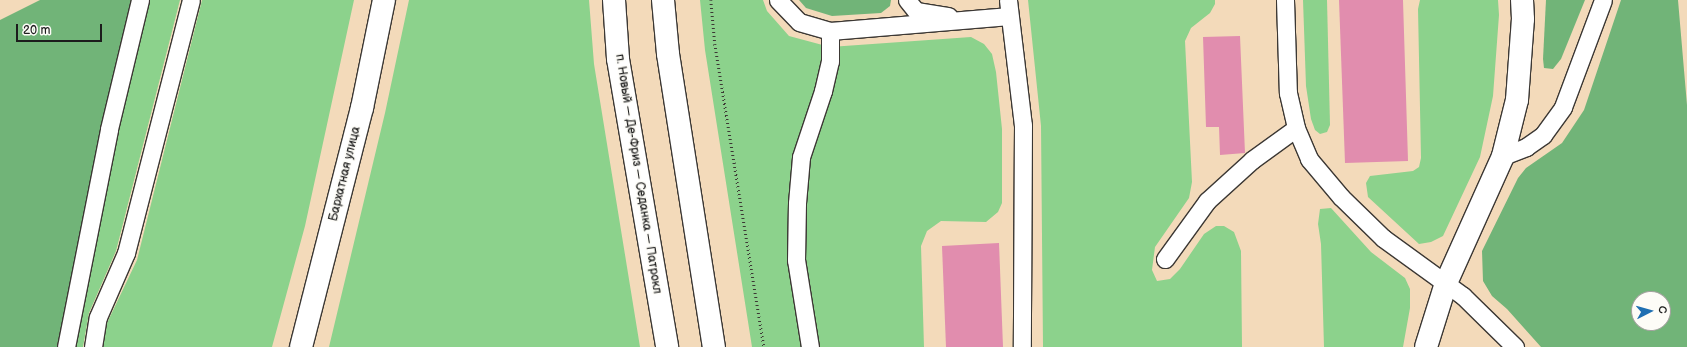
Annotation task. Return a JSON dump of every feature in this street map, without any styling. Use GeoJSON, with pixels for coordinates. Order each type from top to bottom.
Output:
{"type":"FeatureCollection","features":[{"type":"Feature","properties":{"kind":"main road","name":"Бархатная улица"},"geometry":{"type":"LineString","coordinates":[[301,347],[360,116],[384,0]]}},
{"type":"Feature","properties":{"kind":"main road","name":"п. Новый — Де-Фриз — Седанка — Патрокл"},"geometry":{"type":"LineString","coordinates":[[614,0],[618,59],[667,347]]}},
{"type":"Feature","properties":{"kind":"main road"},"geometry":{"type":"LineString","coordinates":[[663,0],[668,54],[714,347]]}},
{"type":"Feature","properties":{"kind":"main road"},"geometry":{"type":"LineString","coordinates":[[1426,347],[1446,283],[1503,156],[1517,100],[1523,19],[1522,0]]}},
{"type":"Feature","properties":{"kind":"lane"},"geometry":{"type":"LineString","coordinates":[[66,347],[109,129],[140,0]]}},
{"type":"Feature","properties":{"kind":"lane"},"geometry":{"type":"LineString","coordinates":[[93,347],[98,317],[126,253],[191,0]]}},
{"type":"Feature","properties":{"kind":"lane"},"geometry":{"type":"LineString","coordinates":[[778,0],[799,22],[830,31],[974,20],[1009,8],[1023,125],[1022,347]]}},
{"type":"Feature","properties":{"kind":"lane"},"geometry":{"type":"LineString","coordinates":[[907,0],[916,11],[974,20]]}},
{"type":"Feature","properties":{"kind":"lane"},"geometry":{"type":"LineString","coordinates":[[1285,0],[1288,93],[1296,128],[1309,159],[1341,197],[1383,238],[1463,296],[1495,325],[1515,347]]}},
{"type":"Feature","properties":{"kind":"lane"},"geometry":{"type":"LineString","coordinates":[[1503,156],[1526,147],[1543,135],[1563,107],[1603,0]]}},
{"type":"Feature","properties":{"kind":"lane"},"geometry":{"type":"LineString","coordinates":[[810,347],[796,260],[797,203],[801,157],[823,91],[830,61],[830,31]]}},
{"type":"Feature","properties":{"kind":"lane"},"geometry":{"type":"LineString","coordinates":[[1165,259],[1207,201],[1252,160],[1296,128]]}},
{"type":"Feature","properties":{"kind":"lane"},"geometry":{"type":"LineString","coordinates":[[1495,325],[1504,347]]}},
{"type":"Feature","properties":{"kind":"path"},"geometry":{"type":"LineString","coordinates":[[711,0],[715,44],[764,347]]}},
{"type":"Feature","properties":{"kind":"green space"},"geometry":{"type":"Polygon","coordinates":[[[40,0],[131,0],[102,126],[57,347],[0,347],[0,20],[40,0]]]}},
{"type":"Feature","properties":{"kind":"green space"},"geometry":{"type":"Polygon","coordinates":[[[148,0],[180,0],[116,251],[89,313],[83,347],[72,347],[117,131],[148,0]]]}},
{"type":"Feature","properties":{"kind":"green space"},"geometry":{"type":"Polygon","coordinates":[[[202,0],[354,0],[305,226],[272,347],[103,347],[107,323],[137,260],[202,0]]]}},
{"type":"Feature","properties":{"kind":"green space"},"geometry":{"type":"Polygon","coordinates":[[[409,0],[589,0],[594,64],[640,347],[329,347],[385,113],[409,0]]]}},
{"type":"Feature","properties":{"kind":"green space"},"geometry":{"type":"Polygon","coordinates":[[[700,0],[763,0],[767,11],[789,36],[830,47],[971,37],[984,44],[992,54],[996,72],[1002,129],[1002,203],[998,212],[986,222],[941,221],[927,231],[921,246],[924,347],[752,347],[705,50],[700,0]]]}},
{"type":"Feature","properties":{"kind":"green space"},"geometry":{"type":"Polygon","coordinates":[[[799,0],[891,0],[890,6],[881,13],[832,16],[806,8],[799,0]]]}},
{"type":"Feature","properties":{"kind":"green space"},"geometry":{"type":"Polygon","coordinates":[[[1028,0],[1215,0],[1215,4],[1210,13],[1191,28],[1185,41],[1192,182],[1189,198],[1155,247],[1152,270],[1157,281],[1170,279],[1180,269],[1204,234],[1216,226],[1224,226],[1234,232],[1241,251],[1242,347],[1043,347],[1041,126],[1028,0]]]}},
{"type":"Feature","properties":{"kind":"green space"},"geometry":{"type":"Polygon","coordinates":[[[1303,0],[1327,0],[1330,125],[1327,132],[1320,134],[1315,130],[1311,119],[1306,86],[1303,0]]]}},
{"type":"Feature","properties":{"kind":"green space"},"geometry":{"type":"Polygon","coordinates":[[[1420,0],[1498,0],[1499,15],[1493,96],[1480,157],[1443,236],[1431,242],[1419,244],[1368,197],[1366,183],[1370,176],[1413,171],[1419,167],[1421,158],[1418,9],[1420,0]]]}},
{"type":"Feature","properties":{"kind":"green space"},"geometry":{"type":"Polygon","coordinates":[[[1546,0],[1585,0],[1561,59],[1553,69],[1544,68],[1543,59],[1546,0]]]}},
{"type":"Feature","properties":{"kind":"green space"},"geometry":{"type":"Polygon","coordinates":[[[1621,0],[1678,0],[1687,105],[1687,347],[1541,347],[1507,309],[1492,296],[1483,281],[1482,251],[1518,178],[1526,168],[1562,143],[1584,110],[1621,0]]]}},
{"type":"Feature","properties":{"kind":"green space"},"geometry":{"type":"Polygon","coordinates":[[[1331,208],[1371,252],[1405,278],[1410,289],[1410,308],[1403,347],[1324,347],[1321,244],[1318,224],[1320,209],[1331,208]]]}},
{"type":"Feature","properties":{"kind":"building"},"geometry":{"type":"Polygon","coordinates":[[[1339,0],[1403,0],[1408,161],[1345,163],[1339,0]]]}},
{"type":"Feature","properties":{"kind":"building"},"geometry":{"type":"Polygon","coordinates":[[[1240,36],[1245,153],[1220,155],[1219,127],[1206,127],[1203,37],[1240,36]]]}},
{"type":"Feature","properties":{"kind":"building"},"geometry":{"type":"Polygon","coordinates":[[[999,243],[1003,347],[946,347],[942,246],[999,243]]]}}]}
